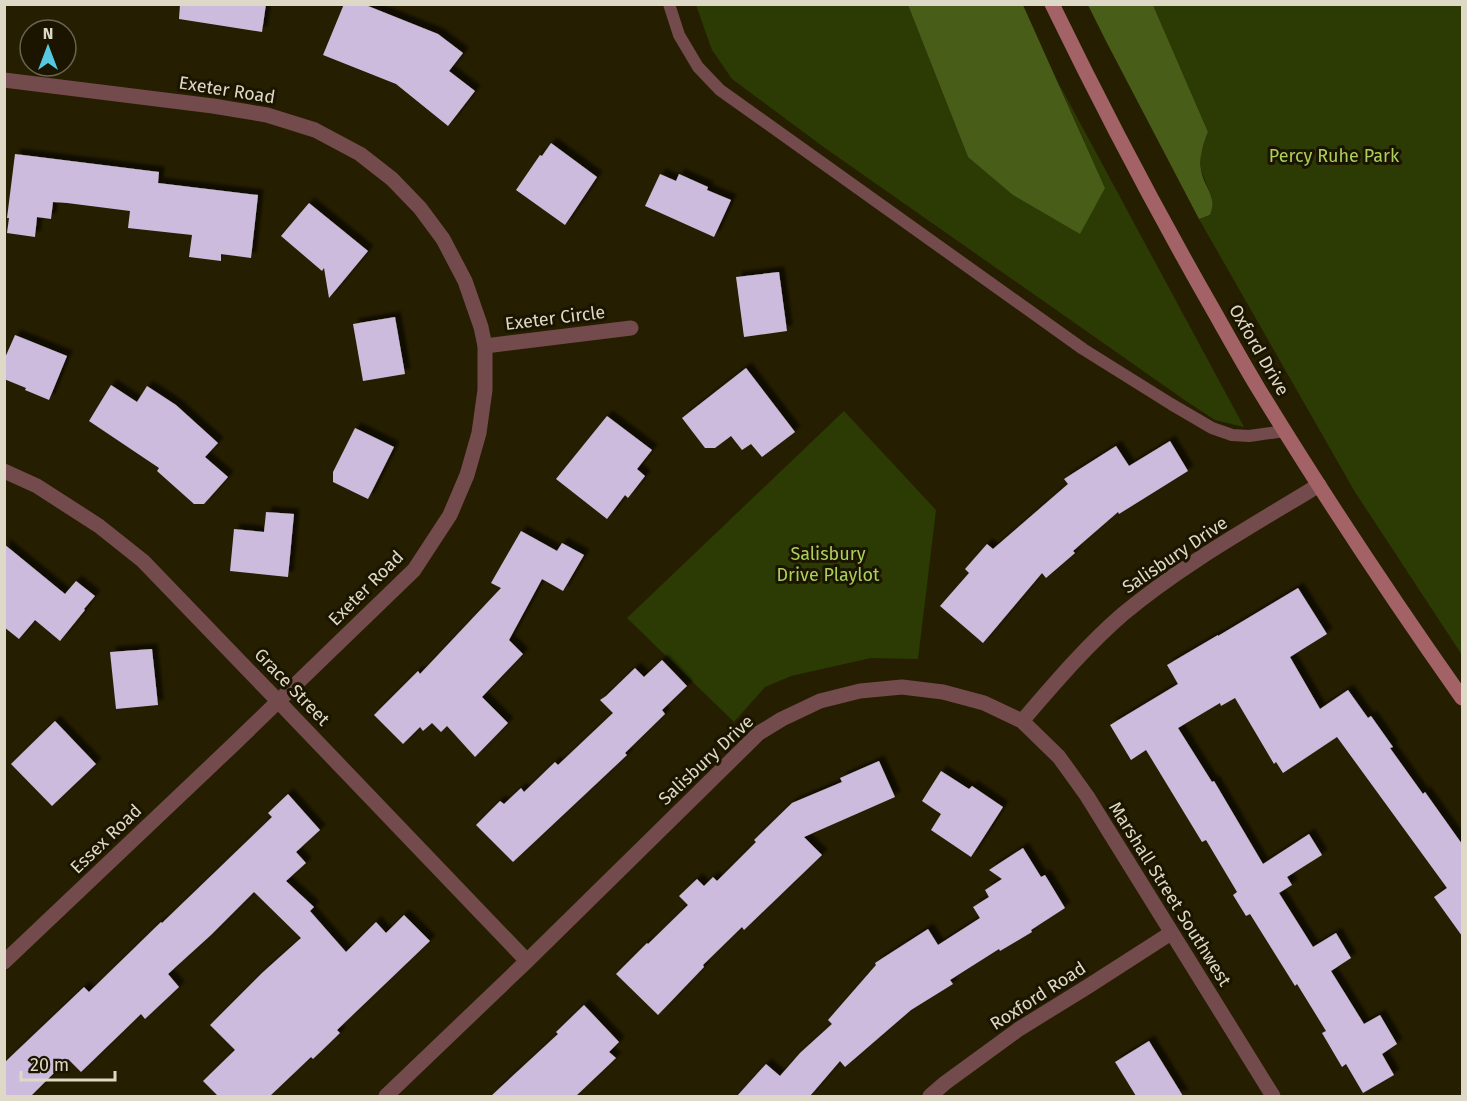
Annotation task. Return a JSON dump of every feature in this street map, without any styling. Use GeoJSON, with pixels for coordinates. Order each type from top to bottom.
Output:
{"type":"FeatureCollection","features":[{"type":"Feature","properties":{"kind":"main road","name":"Oxford Drive"},"geometry":{"type":"LineString","coordinates":[[1052,4],[1100,102],[1176,246],[1257,387],[1319,485],[1462,698]]}},
{"type":"Feature","properties":{"kind":"street","name":"Exeter Road"},"geometry":{"type":"LineString","coordinates":[[4,80],[267,114],[315,130],[360,154],[392,179],[420,208],[443,239],[465,281],[481,327],[485,346],[485,390],[479,433],[468,475],[450,515],[414,570],[234,744]]}},
{"type":"Feature","properties":{"kind":"street","name":"Exeter Circle"},"geometry":{"type":"LineString","coordinates":[[485,346],[631,328]]}},
{"type":"Feature","properties":{"kind":"street","name":"Grace Street"},"geometry":{"type":"LineString","coordinates":[[4,471],[37,486],[99,526],[143,561],[527,961]]}},
{"type":"Feature","properties":{"kind":"street","name":"Salisbury Drive"},"geometry":{"type":"LineString","coordinates":[[386,1096],[759,733],[820,701],[860,691],[902,687],[944,692],[984,702],[1022,721],[1073,662],[1131,608],[1176,573],[1319,485]]}},
{"type":"Feature","properties":{"kind":"street","name":"Marshall Street Southwest"},"geometry":{"type":"LineString","coordinates":[[1022,721],[1059,757],[1087,796],[1273,1096]]}},
{"type":"Feature","properties":{"kind":"street","name":"Essex Road"},"geometry":{"type":"LineString","coordinates":[[4,962],[234,744]]}},
{"type":"Feature","properties":{"kind":"street","name":"Roxford Road"},"geometry":{"type":"LineString","coordinates":[[930,1096],[1019,1029],[1171,933]]}},
{"type":"Feature","properties":{"kind":"lane"},"geometry":{"type":"LineString","coordinates":[[669,4],[679,35],[698,67],[720,90],[1083,349],[1212,428],[1232,435],[1249,436],[1285,431]]}},
{"type":"Feature","properties":{"kind":"green space"},"geometry":{"type":"Polygon","coordinates":[[[696,5],[908,5],[968,157],[1105,188],[1058,82],[1244,427],[1215,420],[1186,401],[825,148],[732,79],[712,50],[696,5]]]}},
{"type":"Feature","properties":{"kind":"green space"},"geometry":{"type":"Polygon","coordinates":[[[908,5],[1023,5],[1105,188],[1080,234],[1013,195],[968,157],[908,5]]]}},
{"type":"Feature","properties":{"kind":"green space"},"geometry":{"type":"Polygon","coordinates":[[[1088,5],[1153,5],[1208,132],[1202,151],[1201,165],[1212,202],[1210,215],[1199,219],[1088,5]]]}},
{"type":"Feature","properties":{"kind":"green space","name":"Percy Ruhe Park"},"geometry":{"type":"Polygon","coordinates":[[[1153,5],[1462,5],[1462,655],[1355,492],[1199,219],[1210,215],[1212,198],[1201,170],[1201,151],[1208,132],[1153,5]]]}},
{"type":"Feature","properties":{"kind":"green space","name":"Salisbury Drive Playlot"},"geometry":{"type":"Polygon","coordinates":[[[844,411],[936,510],[918,659],[871,658],[791,676],[765,687],[734,722],[627,618],[844,411]]]}},
{"type":"Feature","properties":{"kind":"building"},"geometry":{"type":"Polygon","coordinates":[[[180,4],[266,4],[262,32],[179,19],[180,4]]]}},
{"type":"Feature","properties":{"kind":"building"},"geometry":{"type":"Polygon","coordinates":[[[344,4],[363,4],[438,34],[463,53],[449,71],[475,91],[448,126],[396,84],[323,55],[344,4]]]}},
{"type":"Feature","properties":{"kind":"building"},"geometry":{"type":"Polygon","coordinates":[[[551,143],[597,177],[565,225],[516,190],[551,143]]]}},
{"type":"Feature","properties":{"kind":"building"},"geometry":{"type":"Polygon","coordinates":[[[15,154],[159,172],[158,183],[258,195],[251,258],[221,254],[221,261],[189,257],[192,235],[128,228],[130,211],[67,203],[53,202],[51,219],[37,217],[35,237],[7,233],[15,154]]]}},
{"type":"Feature","properties":{"kind":"building"},"geometry":{"type":"Polygon","coordinates":[[[660,174],[676,181],[679,174],[731,200],[714,237],[645,206],[660,174]]]}},
{"type":"Feature","properties":{"kind":"building"},"geometry":{"type":"Polygon","coordinates":[[[309,203],[368,251],[329,298],[324,268],[322,271],[281,236],[309,203]]]}},
{"type":"Feature","properties":{"kind":"building"},"geometry":{"type":"Polygon","coordinates":[[[779,272],[787,331],[744,337],[736,277],[779,272]]]}},
{"type":"Feature","properties":{"kind":"building"},"geometry":{"type":"Polygon","coordinates":[[[395,317],[405,374],[363,381],[353,324],[395,317]]]}},
{"type":"Feature","properties":{"kind":"building"},"geometry":{"type":"Polygon","coordinates":[[[15,335],[67,356],[49,400],[4,379],[4,360],[15,335]]]}},
{"type":"Feature","properties":{"kind":"building"},"geometry":{"type":"Polygon","coordinates":[[[746,368],[795,432],[762,457],[751,444],[742,450],[731,436],[715,448],[705,448],[682,418],[746,368]]]}},
{"type":"Feature","properties":{"kind":"building"},"geometry":{"type":"Polygon","coordinates":[[[111,385],[137,402],[147,386],[176,405],[218,443],[205,457],[228,477],[204,504],[194,504],[157,471],[159,468],[89,421],[111,385]]]}},
{"type":"Feature","properties":{"kind":"building"},"geometry":{"type":"Polygon","coordinates":[[[607,416],[652,450],[637,469],[645,476],[628,498],[625,495],[607,519],[556,479],[607,416]]]}},
{"type":"Feature","properties":{"kind":"building"},"geometry":{"type":"Polygon","coordinates":[[[355,428],[394,447],[368,499],[333,482],[333,472],[355,428]]]}},
{"type":"Feature","properties":{"kind":"building"},"geometry":{"type":"Polygon","coordinates":[[[1170,441],[1188,471],[1119,514],[1118,512],[1046,578],[1042,573],[983,643],[940,606],[969,573],[965,569],[987,544],[993,549],[1068,484],[1064,479],[1116,446],[1129,466],[1170,441]]]}},
{"type":"Feature","properties":{"kind":"building"},"geometry":{"type":"Polygon","coordinates":[[[266,512],[294,514],[288,577],[230,571],[234,529],[264,532],[266,512]]]}},
{"type":"Feature","properties":{"kind":"building"},"geometry":{"type":"Polygon","coordinates":[[[521,531],[557,551],[562,543],[584,555],[563,591],[542,579],[509,640],[523,654],[482,697],[508,723],[475,757],[447,726],[441,732],[432,723],[423,731],[420,727],[403,744],[374,715],[418,671],[420,674],[501,588],[491,583],[521,531]]]}},
{"type":"Feature","properties":{"kind":"building"},"geometry":{"type":"Polygon","coordinates":[[[4,544],[65,594],[76,581],[95,596],[60,641],[35,620],[19,639],[4,627],[4,544]]]}},
{"type":"Feature","properties":{"kind":"building"},"geometry":{"type":"Polygon","coordinates":[[[1298,588],[1327,634],[1290,657],[1320,709],[1348,690],[1368,718],[1371,716],[1393,747],[1390,748],[1462,844],[1462,936],[1434,897],[1447,888],[1337,737],[1283,773],[1276,762],[1274,764],[1235,698],[1221,706],[1220,703],[1178,728],[1212,782],[1214,781],[1263,864],[1309,834],[1322,855],[1287,877],[1292,885],[1279,893],[1313,947],[1336,933],[1351,958],[1331,971],[1364,1024],[1380,1015],[1397,1044],[1382,1054],[1394,1075],[1363,1093],[1346,1064],[1342,1067],[1322,1033],[1326,1031],[1297,984],[1295,986],[1250,914],[1246,916],[1233,895],[1237,892],[1206,840],[1202,842],[1146,750],[1131,760],[1110,725],[1178,684],[1167,665],[1298,588]]]}},
{"type":"Feature","properties":{"kind":"building"},"geometry":{"type":"Polygon","coordinates":[[[152,649],[158,705],[116,709],[110,652],[152,649]]]}},
{"type":"Feature","properties":{"kind":"building"},"geometry":{"type":"Polygon","coordinates":[[[662,660],[687,686],[662,710],[665,714],[625,753],[627,755],[513,862],[476,825],[500,801],[504,804],[521,788],[524,792],[555,762],[558,765],[613,713],[600,700],[635,668],[644,677],[662,660]]]}},
{"type":"Feature","properties":{"kind":"building"},"geometry":{"type":"Polygon","coordinates":[[[55,721],[96,764],[52,806],[11,764],[55,721]]]}},
{"type":"Feature","properties":{"kind":"building"},"geometry":{"type":"Polygon","coordinates":[[[879,761],[895,797],[804,837],[822,855],[744,930],[742,927],[703,965],[704,967],[658,1015],[616,974],[688,905],[679,896],[697,879],[704,886],[713,877],[717,881],[792,803],[842,782],[840,778],[879,761]]]}},
{"type":"Feature","properties":{"kind":"building"},"geometry":{"type":"Polygon","coordinates":[[[941,771],[969,789],[972,786],[1003,807],[971,857],[931,830],[941,814],[922,801],[941,771]]]}},
{"type":"Feature","properties":{"kind":"building"},"geometry":{"type":"Polygon","coordinates":[[[288,794],[320,830],[296,852],[306,863],[286,881],[314,907],[310,911],[346,952],[376,922],[386,933],[404,915],[430,941],[337,1030],[340,1033],[270,1096],[218,1096],[203,1081],[235,1050],[210,1025],[301,938],[254,892],[168,974],[179,987],[145,1019],[141,1014],[81,1072],[68,1059],[31,1096],[4,1096],[4,1063],[84,987],[89,992],[162,923],[272,817],[268,813],[288,794]]]}},
{"type":"Feature","properties":{"kind":"building"},"geometry":{"type":"Polygon","coordinates":[[[1023,848],[1041,877],[1045,875],[1065,908],[1031,930],[1032,932],[1000,951],[999,949],[950,980],[953,984],[911,1010],[845,1067],[840,1061],[810,1096],[737,1096],[766,1064],[780,1076],[800,1053],[832,1024],[828,1020],[876,965],[875,963],[928,929],[938,945],[980,918],[973,907],[989,897],[985,890],[1002,879],[989,870],[1023,848]]]}},
{"type":"Feature","properties":{"kind":"building"},"geometry":{"type":"Polygon","coordinates":[[[584,1005],[619,1042],[609,1052],[616,1058],[576,1096],[491,1096],[558,1034],[556,1032],[584,1005]]]}},
{"type":"Feature","properties":{"kind":"building"},"geometry":{"type":"Polygon","coordinates":[[[1149,1041],[1183,1096],[1136,1096],[1115,1062],[1149,1041]]]}}]}
